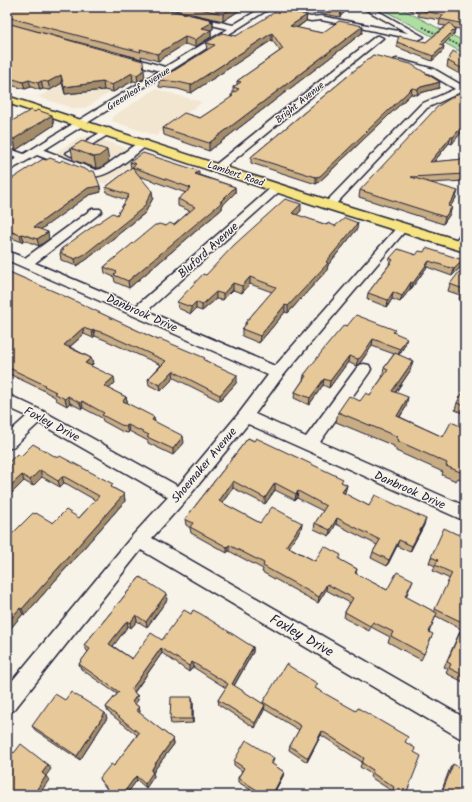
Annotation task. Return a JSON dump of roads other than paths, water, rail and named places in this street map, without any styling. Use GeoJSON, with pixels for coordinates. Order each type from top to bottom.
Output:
{"type":"FeatureCollection","features":[{"type":"Feature","properties":{"kind":"main road","name":"Lambert Road"},"geometry":{"type":"LineString","coordinates":[[7,99],[82,122],[219,167],[277,188],[402,228],[463,243]]}},
{"type":"Feature","properties":{"kind":"street"},"geometry":{"type":"LineString","coordinates":[[267,8],[311,19],[321,18],[418,38],[420,37],[401,26],[362,11]]}},
{"type":"Feature","properties":{"kind":"street","name":"Greenleaf Avenue"},"geometry":{"type":"LineString","coordinates":[[7,169],[267,8]]}},
{"type":"Feature","properties":{"kind":"street"},"geometry":{"type":"LineString","coordinates":[[362,11],[401,26]]}},
{"type":"Feature","properties":{"kind":"street"},"geometry":{"type":"LineString","coordinates":[[185,16],[234,28]]}},
{"type":"Feature","properties":{"kind":"street","name":"Bright Avenue"},"geometry":{"type":"LineString","coordinates":[[219,167],[380,38]]}},
{"type":"Feature","properties":{"kind":"street"},"geometry":{"type":"LineString","coordinates":[[361,52],[375,56]]}},
{"type":"Feature","properties":{"kind":"street"},"geometry":{"type":"LineString","coordinates":[[117,57],[166,70]]}},
{"type":"Feature","properties":{"kind":"street"},"geometry":{"type":"LineString","coordinates":[[389,60],[431,71],[463,90]]}},
{"type":"Feature","properties":{"kind":"street"},"geometry":{"type":"LineString","coordinates":[[329,204],[424,106],[463,90]]}},
{"type":"Feature","properties":{"kind":"street"},"geometry":{"type":"LineString","coordinates":[[60,160],[108,131]]}},
{"type":"Feature","properties":{"kind":"street"},"geometry":{"type":"LineString","coordinates":[[59,136],[84,145]]}},
{"type":"Feature","properties":{"kind":"street"},"geometry":{"type":"LineString","coordinates":[[37,151],[91,173],[101,173],[144,143]]}},
{"type":"Feature","properties":{"kind":"street"},"geometry":{"type":"LineString","coordinates":[[7,151],[25,158]]}},
{"type":"Feature","properties":{"kind":"street","name":"Bluford Avenue"},"geometry":{"type":"LineString","coordinates":[[138,312],[277,188]]}},
{"type":"Feature","properties":{"kind":"street"},"geometry":{"type":"LineString","coordinates":[[27,263],[96,210]]}},
{"type":"Feature","properties":{"kind":"street","name":"Shoemaker Avenue"},"geometry":{"type":"LineString","coordinates":[[7,703],[139,540],[180,495],[245,416],[277,373],[402,228]]}},
{"type":"Feature","properties":{"kind":"street","name":"Danbrook Drive"},"geometry":{"type":"LineString","coordinates":[[7,255],[277,373]]}},
{"type":"Feature","properties":{"kind":"street"},"geometry":{"type":"LineString","coordinates":[[310,445],[364,369]]}},
{"type":"Feature","properties":{"kind":"street","name":"Foxley Drive"},"geometry":{"type":"LineString","coordinates":[[7,400],[38,415],[180,495]]}},
{"type":"Feature","properties":{"kind":"street"},"geometry":{"type":"LineString","coordinates":[[7,443],[38,415]]}},
{"type":"Feature","properties":{"kind":"street","name":"Danbrook Drive"},"geometry":{"type":"LineString","coordinates":[[245,416],[465,514]]}},
{"type":"Feature","properties":{"kind":"street","name":"Foxley Drive"},"geometry":{"type":"LineString","coordinates":[[139,540],[465,730]]}}]}
